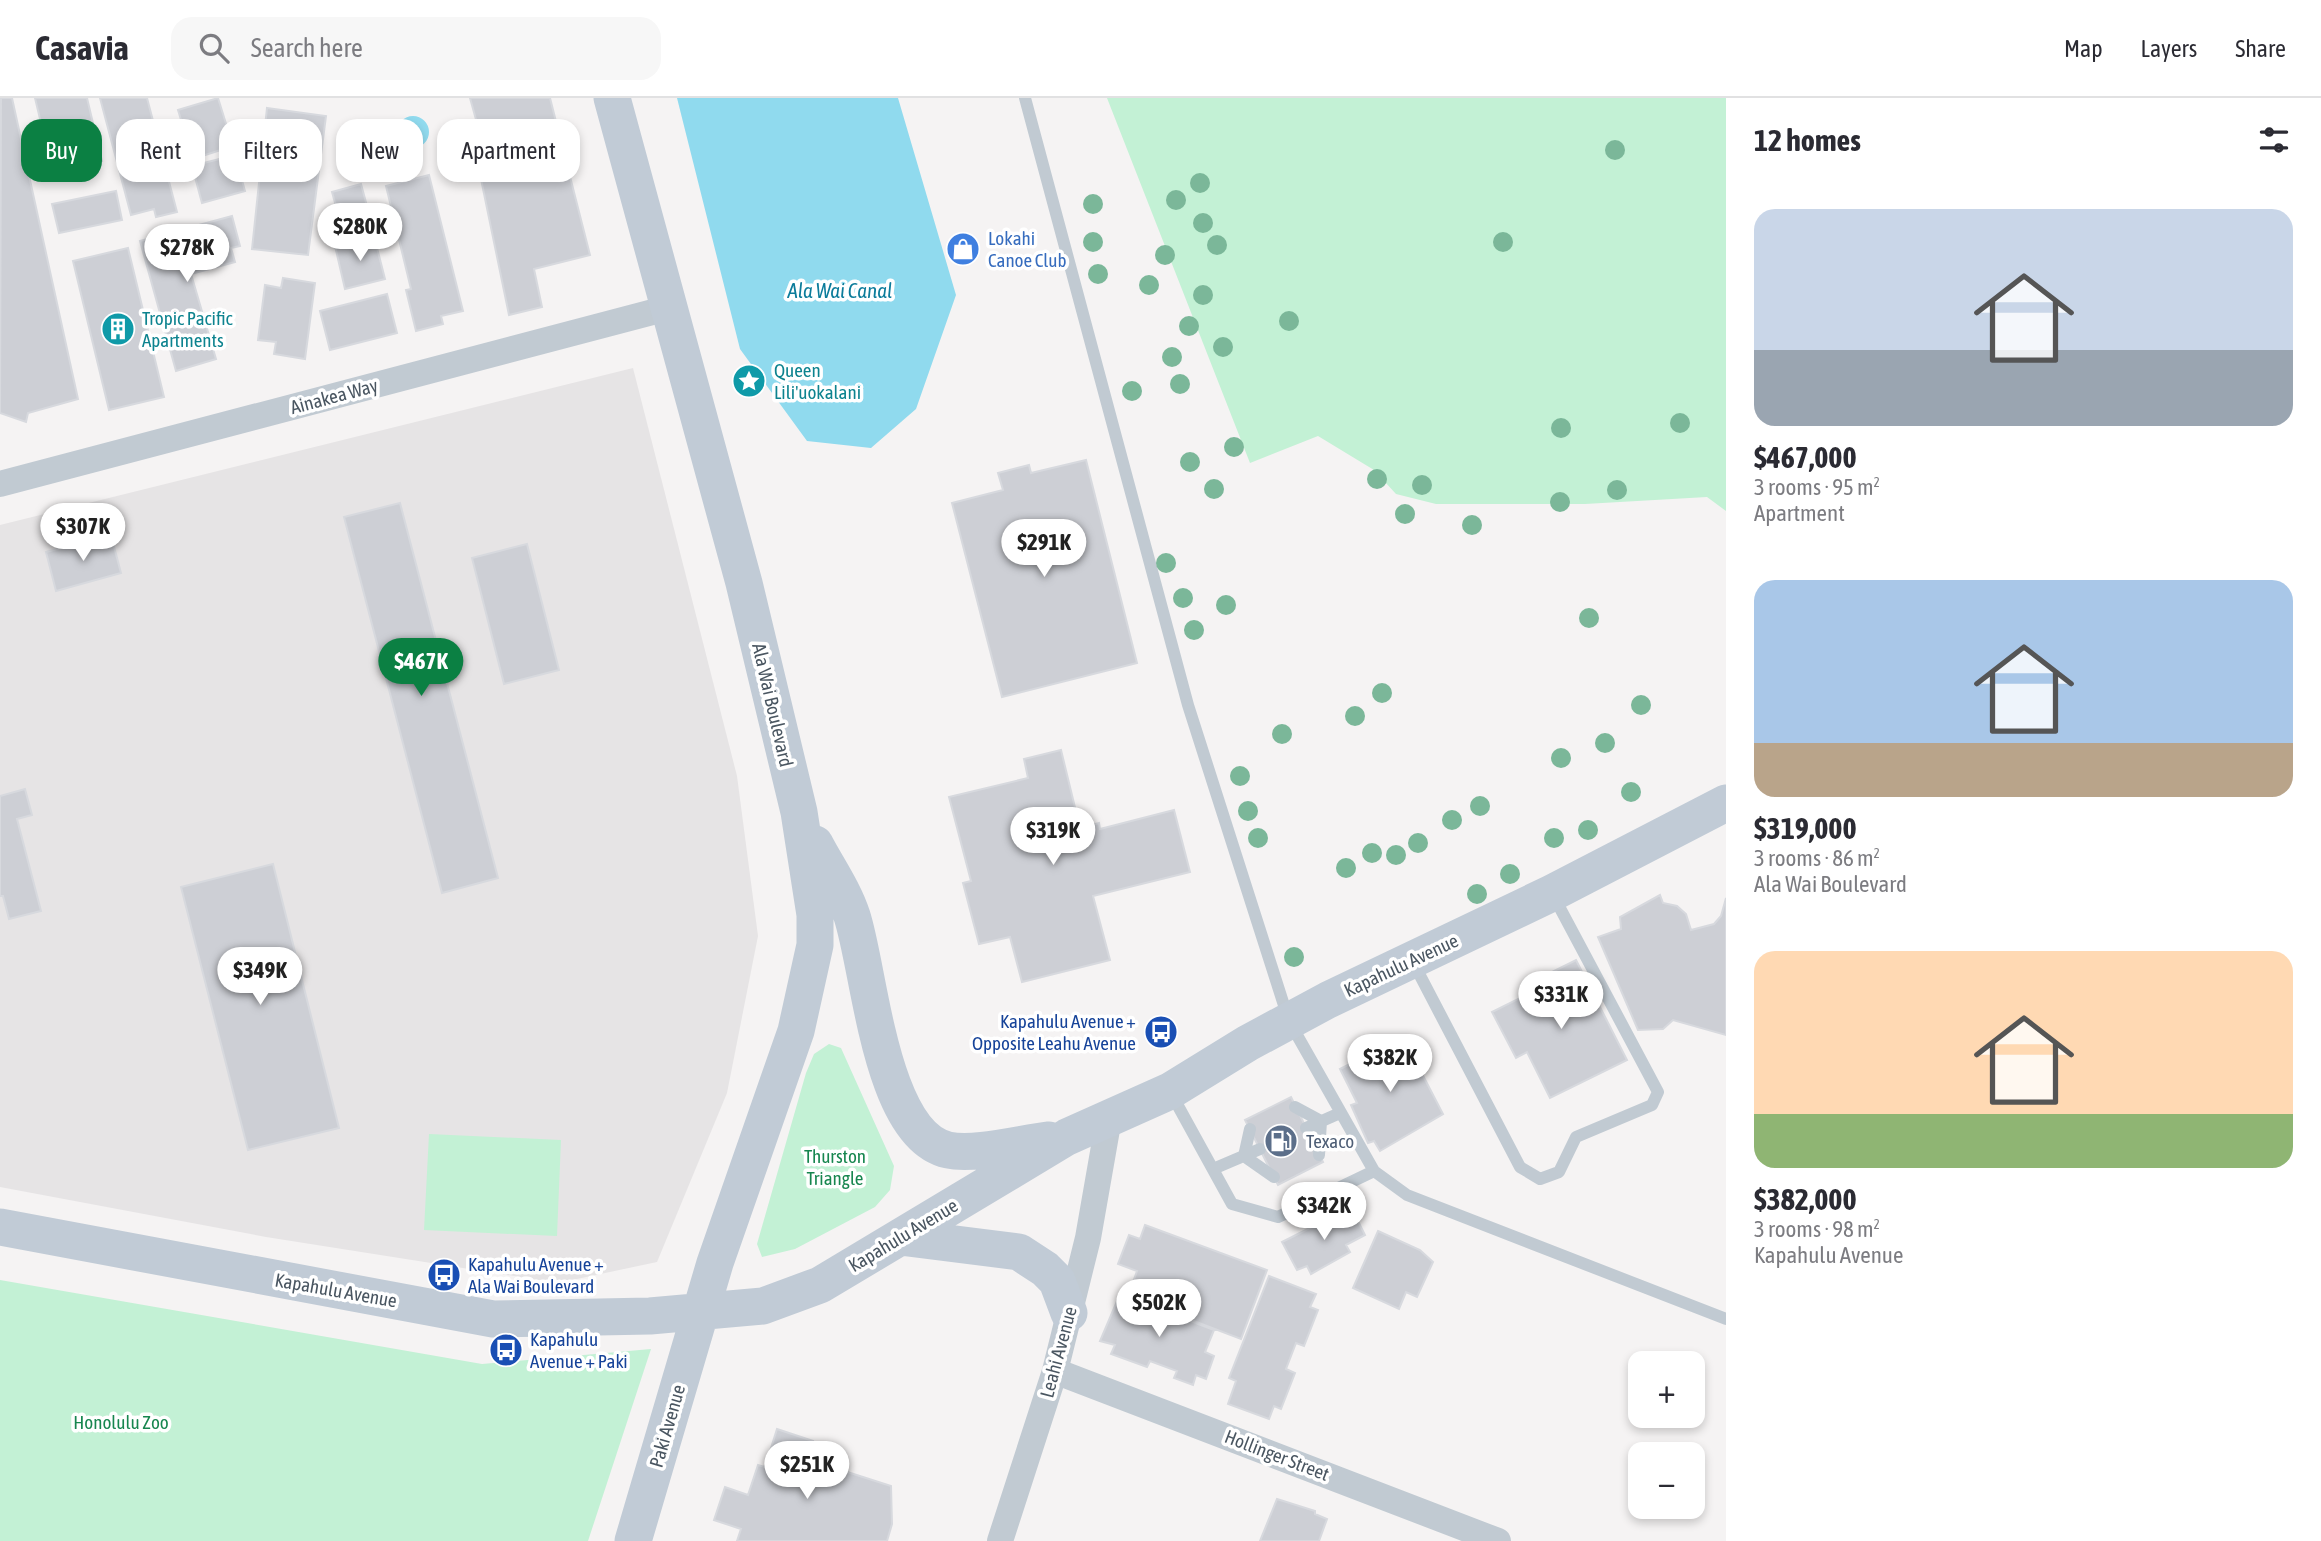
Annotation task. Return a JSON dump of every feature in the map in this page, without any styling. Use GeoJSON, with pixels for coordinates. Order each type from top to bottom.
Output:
{"type":"FeatureCollection","features":[{"type":"Feature","properties":{"kind":"main road","name":"Ala Wai Boulevard"},"geometry":{"type":"LineString","coordinates":[[612,98],[744,583],[799,812],[815,915],[811,970],[796,1031],[701,1310]]}},
{"type":"Feature","properties":{"kind":"main road","name":"Kapahulu Avenue"},"geometry":{"type":"LineString","coordinates":[[0,1227],[493,1319],[649,1316],[763,1306],[820,1285],[1067,1137],[1170,1091],[1289,1021],[1552,893],[1726,803]]}},
{"type":"Feature","properties":{"kind":"main road"},"geometry":{"type":"LineString","coordinates":[[799,812],[852,914],[885,1065],[909,1121],[916,1130],[947,1150],[1067,1137]]}},
{"type":"Feature","properties":{"kind":"main road"},"geometry":{"type":"LineString","coordinates":[[900,1237],[1018,1252],[1031,1258],[1057,1281],[1069,1313]]}},
{"type":"Feature","properties":{"kind":"main road","name":"Paki Avenue"},"geometry":{"type":"LineString","coordinates":[[634,1541],[701,1310]]}},
{"type":"Feature","properties":{"kind":"street","name":"Ainakea Way"},"geometry":{"type":"LineString","coordinates":[[0,484],[668,308]]}},
{"type":"Feature","properties":{"kind":"street","name":"Leahi Avenue"},"geometry":{"type":"LineString","coordinates":[[1000,1541],[1055,1371],[1088,1238],[1109,1118]]}},
{"type":"Feature","properties":{"kind":"street","name":"Hollinger Street"},"geometry":{"type":"LineString","coordinates":[[1055,1371],[1498,1541]]}},
{"type":"Feature","properties":{"kind":"lane"},"geometry":{"type":"LineString","coordinates":[[1025,98],[1188,705],[1289,1021],[1340,1113],[1374,1171],[1408,1195],[1726,1319]]}},
{"type":"Feature","properties":{"kind":"lane"},"geometry":{"type":"LineString","coordinates":[[1412,960],[1520,1167],[1540,1179],[1559,1172],[1576,1137],[1653,1105],[1658,1092],[1552,893]]}},
{"type":"Feature","properties":{"kind":"lane"},"geometry":{"type":"LineString","coordinates":[[1170,1091],[1231,1204],[1278,1217],[1374,1171]]}},
{"type":"Feature","properties":{"kind":"lane"},"geometry":{"type":"LineString","coordinates":[[1295,1107],[1321,1121]]}},
{"type":"Feature","properties":{"kind":"lane"},"geometry":{"type":"LineString","coordinates":[[1306,1128],[1340,1113]]}},
{"type":"Feature","properties":{"kind":"lane"},"geometry":{"type":"LineString","coordinates":[[1319,1154],[1321,1121]]}},
{"type":"Feature","properties":{"kind":"lane"},"geometry":{"type":"LineString","coordinates":[[1244,1156],[1250,1129]]}},
{"type":"Feature","properties":{"kind":"lane"},"geometry":{"type":"LineString","coordinates":[[1213,1169],[1260,1149]]}},
{"type":"Feature","properties":{"kind":"lane"},"geometry":{"type":"LineString","coordinates":[[1244,1156],[1274,1177]]}},
{"type":"Feature","properties":{"kind":"shaded area"},"geometry":{"type":"Polygon","coordinates":[[[633,368],[737,776],[758,936],[727,1093],[657,1262],[558,1283],[266,1237],[0,1187],[0,525],[633,368]]]}},
{"type":"Feature","properties":{"kind":"green space"},"geometry":{"type":"Polygon","coordinates":[[[1107,98],[1726,98],[1726,511],[1707,497],[1585,504],[1436,504],[1396,494],[1374,470],[1318,436],[1250,463],[1107,98]]]}},
{"type":"Feature","properties":{"kind":"green space","name":"Thurston Triangle"},"geometry":{"type":"Polygon","coordinates":[[[829,1044],[841,1048],[894,1166],[890,1190],[875,1207],[795,1249],[762,1257],[757,1244],[806,1073],[814,1054],[829,1044]]]}},
{"type":"Feature","properties":{"kind":"green space"},"geometry":{"type":"Polygon","coordinates":[[[429,1134],[561,1140],[557,1236],[424,1230],[429,1134]]]}},
{"type":"Feature","properties":{"kind":"green space","name":"Honolulu Zoo"},"geometry":{"type":"Polygon","coordinates":[[[0,1280],[482,1364],[651,1349],[588,1541],[0,1541],[0,1280]]]}},
{"type":"Feature","properties":{"kind":"water","name":"Ala Wai Canal"},"geometry":{"type":"Polygon","coordinates":[[[677,98],[898,98],[956,295],[916,409],[871,448],[807,441],[740,349],[677,98]]]}},
{"type":"Feature","properties":{"kind":"water"},"geometry":{"type":"Polygon","coordinates":[[[413,116],[423,119],[403,119],[413,116]]]}},
{"type":"Feature","properties":{"kind":"water"},"geometry":{"type":"Polygon","coordinates":[[[423,119],[428,126],[428,138],[423,145],[423,119]]]}},
{"type":"Feature","properties":{"kind":"building"},"geometry":{"type":"Polygon","coordinates":[[[1,98],[12,98],[21,139],[21,182],[30,182],[78,399],[28,413],[26,422],[0,413],[1,98]]]}},
{"type":"Feature","properties":{"kind":"building"},"geometry":{"type":"Polygon","coordinates":[[[35,98],[87,98],[92,119],[40,119],[35,98]]]}},
{"type":"Feature","properties":{"kind":"building"},"geometry":{"type":"Polygon","coordinates":[[[100,98],[147,98],[153,119],[116,119],[116,158],[100,98]]]}},
{"type":"Feature","properties":{"kind":"building"},"geometry":{"type":"Polygon","coordinates":[[[218,98],[225,119],[219,119],[219,151],[205,155],[205,119],[181,119],[178,110],[218,98]]]}},
{"type":"Feature","properties":{"kind":"building"},"geometry":{"type":"Polygon","coordinates":[[[470,98],[550,98],[555,119],[476,119],[470,98]]]}},
{"type":"Feature","properties":{"kind":"building"},"geometry":{"type":"Polygon","coordinates":[[[267,108],[326,116],[322,147],[322,119],[266,119],[267,108]]]}},
{"type":"Feature","properties":{"kind":"building"},"geometry":{"type":"Polygon","coordinates":[[[219,159],[219,182],[242,182],[245,191],[202,203],[196,182],[205,182],[205,163],[219,159]]]}},
{"type":"Feature","properties":{"kind":"building"},"geometry":{"type":"Polygon","coordinates":[[[429,175],[463,311],[441,316],[443,324],[416,331],[406,290],[411,289],[386,186],[402,182],[423,182],[423,177],[429,175]]]}},
{"type":"Feature","properties":{"kind":"building"},"geometry":{"type":"Polygon","coordinates":[[[122,182],[169,182],[177,212],[156,217],[154,209],[131,215],[122,182]]]}},
{"type":"Feature","properties":{"kind":"building"},"geometry":{"type":"Polygon","coordinates":[[[259,182],[317,182],[308,255],[252,249],[259,182]]]}},
{"type":"Feature","properties":{"kind":"building"},"geometry":{"type":"Polygon","coordinates":[[[482,182],[571,182],[590,255],[534,269],[542,307],[509,315],[482,182]]]}},
{"type":"Feature","properties":{"kind":"building"},"geometry":{"type":"Polygon","coordinates":[[[361,184],[374,232],[340,241],[332,211],[337,210],[332,192],[361,184]]]}},
{"type":"Feature","properties":{"kind":"building"},"geometry":{"type":"Polygon","coordinates":[[[116,191],[122,220],[59,233],[52,204],[116,191]]]}},
{"type":"Feature","properties":{"kind":"building"},"geometry":{"type":"Polygon","coordinates":[[[232,216],[240,246],[231,248],[235,262],[191,274],[216,359],[176,371],[140,241],[232,216]]]}},
{"type":"Feature","properties":{"kind":"building"},"geometry":{"type":"Polygon","coordinates":[[[374,236],[385,279],[345,289],[335,246],[374,236]]]}},
{"type":"Feature","properties":{"kind":"building","name":"Tropic Pacific Apartments"},"geometry":{"type":"Polygon","coordinates":[[[128,248],[164,397],[109,410],[73,261],[128,248]]]}},
{"type":"Feature","properties":{"kind":"building"},"geometry":{"type":"Polygon","coordinates":[[[283,278],[315,283],[305,359],[274,354],[276,342],[258,340],[265,285],[281,288],[283,278]]]}},
{"type":"Feature","properties":{"kind":"building"},"geometry":{"type":"Polygon","coordinates":[[[387,294],[397,333],[330,350],[320,311],[387,294]]]}},
{"type":"Feature","properties":{"kind":"building"},"geometry":{"type":"Polygon","coordinates":[[[1086,460],[1137,663],[1002,697],[952,503],[1003,490],[998,473],[1029,465],[1031,473],[1086,460]]]}},
{"type":"Feature","properties":{"kind":"building"},"geometry":{"type":"Polygon","coordinates":[[[400,503],[498,878],[442,893],[344,517],[400,503]]]}},
{"type":"Feature","properties":{"kind":"building"},"geometry":{"type":"Polygon","coordinates":[[[111,535],[121,573],[56,591],[46,552],[111,535]]]}},
{"type":"Feature","properties":{"kind":"building"},"geometry":{"type":"Polygon","coordinates":[[[527,544],[559,670],[504,684],[472,558],[527,544]]]}},
{"type":"Feature","properties":{"kind":"building"},"geometry":{"type":"Polygon","coordinates":[[[1061,750],[1080,828],[1099,823],[1100,829],[1174,810],[1190,872],[1093,896],[1110,960],[1022,982],[1010,937],[979,944],[963,883],[971,881],[949,797],[1028,778],[1024,759],[1061,750]]]}},
{"type":"Feature","properties":{"kind":"building"},"geometry":{"type":"Polygon","coordinates":[[[25,789],[32,815],[17,819],[41,911],[9,919],[3,896],[0,896],[0,796],[25,789]]]}},
{"type":"Feature","properties":{"kind":"building"},"geometry":{"type":"Polygon","coordinates":[[[273,864],[339,1128],[248,1150],[181,887],[273,864]]]}},
{"type":"Feature","properties":{"kind":"building"},"geometry":{"type":"Polygon","coordinates":[[[1660,895],[1663,903],[1677,906],[1686,914],[1691,930],[1714,924],[1721,916],[1726,898],[1726,1035],[1673,1020],[1663,1029],[1638,1030],[1598,937],[1621,929],[1620,917],[1660,895]]]}},
{"type":"Feature","properties":{"kind":"building"},"geometry":{"type":"Polygon","coordinates":[[[1576,960],[1627,1060],[1550,1098],[1527,1052],[1516,1058],[1492,1012],[1554,981],[1550,973],[1576,960]]]}},
{"type":"Feature","properties":{"kind":"building"},"geometry":{"type":"Polygon","coordinates":[[[1403,1037],[1443,1114],[1380,1151],[1374,1141],[1368,1143],[1351,1105],[1357,1103],[1340,1069],[1403,1037]]]}},
{"type":"Feature","properties":{"kind":"building"},"geometry":{"type":"Polygon","coordinates":[[[1291,1097],[1323,1162],[1278,1185],[1245,1120],[1291,1097]]]}},
{"type":"Feature","properties":{"kind":"building"},"geometry":{"type":"Polygon","coordinates":[[[1351,1207],[1365,1235],[1346,1245],[1350,1252],[1311,1274],[1307,1266],[1297,1270],[1282,1242],[1351,1207]]]}},
{"type":"Feature","properties":{"kind":"building"},"geometry":{"type":"Polygon","coordinates":[[[1145,1225],[1267,1270],[1241,1339],[1128,1296],[1137,1271],[1118,1264],[1129,1235],[1140,1239],[1145,1225]]]}},
{"type":"Feature","properties":{"kind":"building"},"geometry":{"type":"Polygon","coordinates":[[[1378,1231],[1420,1250],[1433,1262],[1417,1297],[1406,1292],[1399,1309],[1353,1288],[1378,1231]]]}},
{"type":"Feature","properties":{"kind":"building"},"geometry":{"type":"Polygon","coordinates":[[[1269,1276],[1316,1294],[1310,1307],[1318,1310],[1304,1346],[1296,1343],[1286,1369],[1295,1373],[1281,1409],[1274,1406],[1269,1419],[1228,1404],[1236,1381],[1229,1378],[1269,1276]]]}},
{"type":"Feature","properties":{"kind":"building"},"geometry":{"type":"Polygon","coordinates":[[[1120,1294],[1214,1330],[1205,1352],[1214,1356],[1206,1379],[1196,1375],[1193,1385],[1174,1378],[1177,1371],[1150,1361],[1147,1367],[1111,1354],[1115,1345],[1100,1341],[1120,1294]]]}},
{"type":"Feature","properties":{"kind":"building"},"geometry":{"type":"Polygon","coordinates":[[[777,1429],[813,1441],[807,1459],[891,1486],[892,1524],[887,1541],[737,1541],[741,1529],[714,1520],[725,1487],[748,1495],[758,1465],[765,1467],[777,1429]]]}},
{"type":"Feature","properties":{"kind":"building"},"geometry":{"type":"Polygon","coordinates":[[[1277,1499],[1315,1511],[1315,1514],[1327,1519],[1319,1541],[1260,1541],[1277,1499]]]}},
{"type":"Feature","properties":{"kind":"place","name":"Lokahi Canoe Club"},"geometry":{"type":"Point","coordinates":[963,249]}},
{"type":"Feature","properties":{"kind":"place","name":"Tropic Pacific Apartments"},"geometry":{"type":"Point","coordinates":[118,329]}},
{"type":"Feature","properties":{"kind":"place","name":"Queen Lili'uokalani"},"geometry":{"type":"Point","coordinates":[749,381]}},
{"type":"Feature","properties":{"kind":"place","name":"Kapahulu Avenue + Opposite Leahu Avenue"},"geometry":{"type":"Point","coordinates":[1161,1032]}},
{"type":"Feature","properties":{"kind":"place","name":"Texaco"},"geometry":{"type":"Point","coordinates":[1281,1141]}},
{"type":"Feature","properties":{"kind":"place","name":"Kapahulu Avenue + Ala Wai Boulevard"},"geometry":{"type":"Point","coordinates":[444,1275]}},
{"type":"Feature","properties":{"kind":"place","name":"Kapahulu Avenue + Paki"},"geometry":{"type":"Point","coordinates":[506,1350]}}]}
